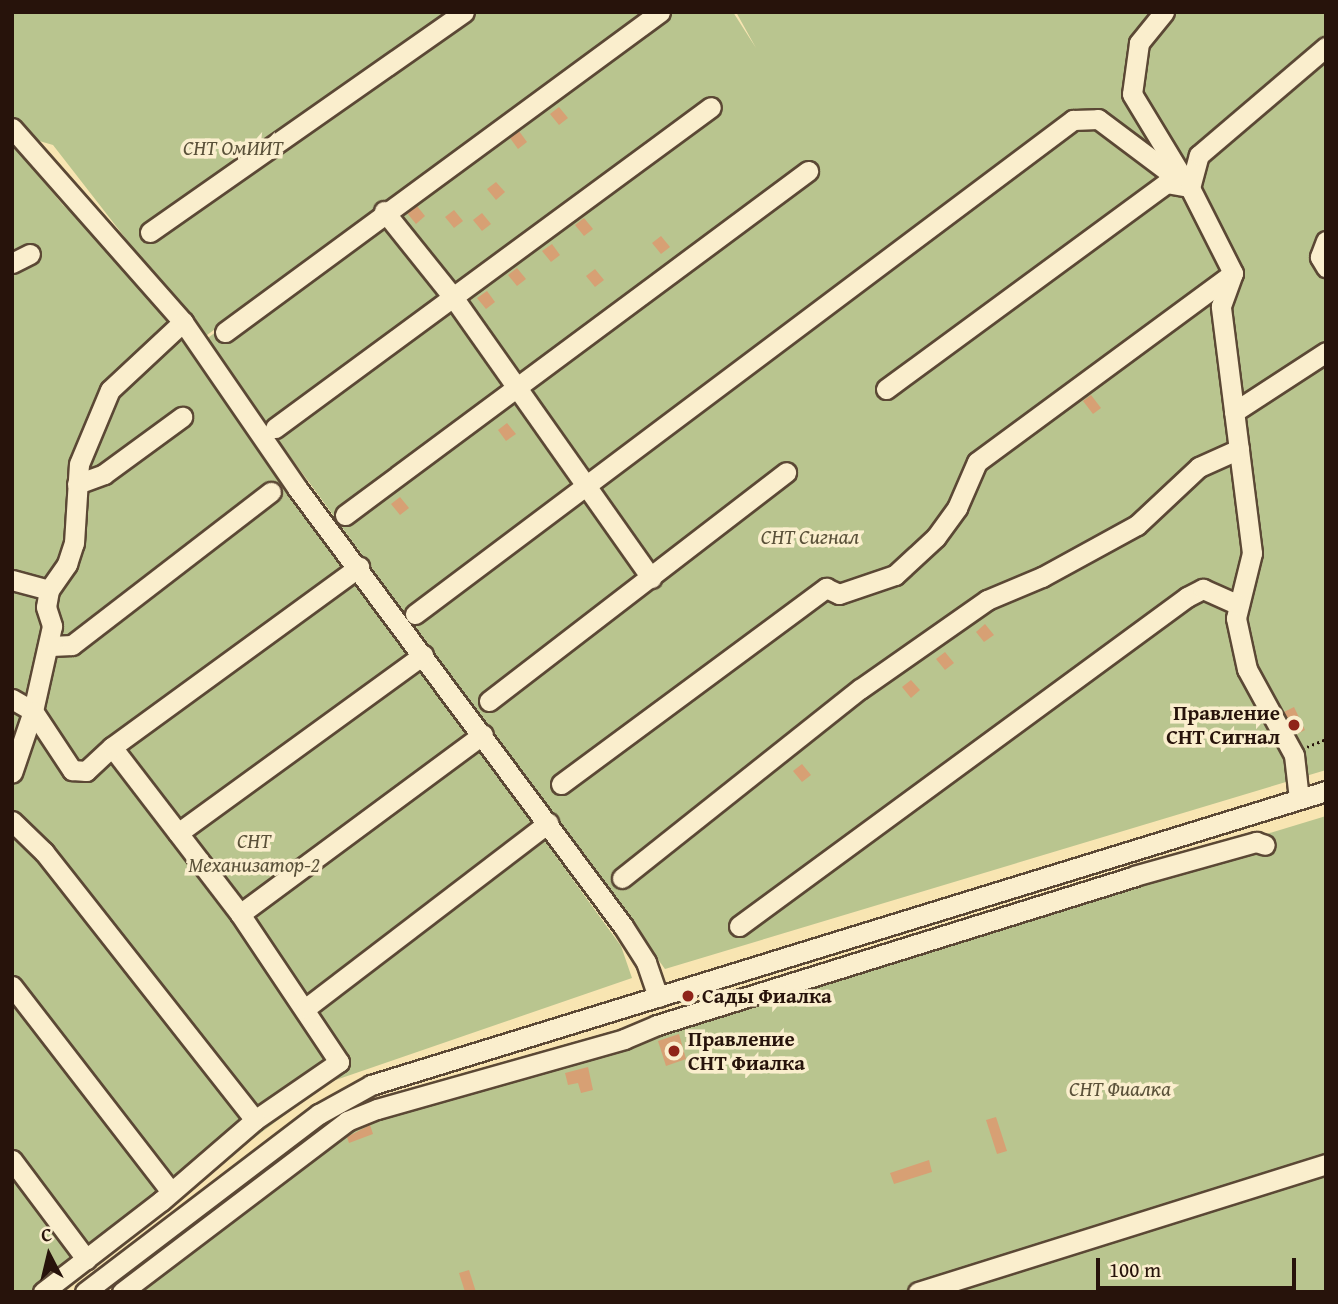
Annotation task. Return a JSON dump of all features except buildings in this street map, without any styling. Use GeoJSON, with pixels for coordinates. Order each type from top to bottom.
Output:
{"type":"FeatureCollection","features":[{"type":"Feature","properties":{"kind":"street"},"geometry":{"type":"LineString","coordinates":[[150,232],[464,12]]}},
{"type":"Feature","properties":{"kind":"street"},"geometry":{"type":"LineString","coordinates":[[225,331],[384,211],[660,12]]}},
{"type":"Feature","properties":{"kind":"street"},"geometry":{"type":"LineString","coordinates":[[1164,12],[1139,43],[1132,94],[1190,188],[1233,273],[1221,306],[1252,553],[1236,618],[1247,669],[1294,755],[1299,799]]}},
{"type":"Feature","properties":{"kind":"street"},"geometry":{"type":"LineString","coordinates":[[1190,188],[1199,155],[1326,47]]}},
{"type":"Feature","properties":{"kind":"street"},"geometry":{"type":"LineString","coordinates":[[275,428],[711,107]]}},
{"type":"Feature","properties":{"kind":"street"},"geometry":{"type":"LineString","coordinates":[[415,614],[1073,120],[1098,119],[1190,188]]}},
{"type":"Feature","properties":{"kind":"street"},"geometry":{"type":"LineString","coordinates":[[12,128],[183,321],[297,488],[483,734],[636,946],[658,997]]}},
{"type":"Feature","properties":{"kind":"street"},"geometry":{"type":"LineString","coordinates":[[345,515],[808,171]]}},
{"type":"Feature","properties":{"kind":"street"},"geometry":{"type":"LineString","coordinates":[[886,389],[1166,183],[1190,188]]}},
{"type":"Feature","properties":{"kind":"street"},"geometry":{"type":"LineString","coordinates":[[384,211],[453,297],[651,578]]}},
{"type":"Feature","properties":{"kind":"street"},"geometry":{"type":"LineString","coordinates":[[1326,240],[1320,257],[1326,267]]}},
{"type":"Feature","properties":{"kind":"street"},"geometry":{"type":"LineString","coordinates":[[561,784],[825,587],[839,594],[895,575],[936,537],[957,508],[977,462],[1233,273]]}},
{"type":"Feature","properties":{"kind":"street"},"geometry":{"type":"LineString","coordinates":[[12,774],[51,646],[49,590],[63,572],[74,544],[79,464],[110,390],[183,321]]}},
{"type":"Feature","properties":{"kind":"street"},"geometry":{"type":"LineString","coordinates":[[1234,412],[1325,350]]}},
{"type":"Feature","properties":{"kind":"street"},"geometry":{"type":"LineString","coordinates":[[76,484],[104,474],[182,417]]}},
{"type":"Feature","properties":{"kind":"street"},"geometry":{"type":"LineString","coordinates":[[622,878],[860,689],[988,600],[1042,577],[1137,525],[1199,467],[1239,449]]}},
{"type":"Feature","properties":{"kind":"street"},"geometry":{"type":"LineString","coordinates":[[489,701],[786,472]]}},
{"type":"Feature","properties":{"kind":"street"},"geometry":{"type":"LineString","coordinates":[[51,646],[72,645],[271,492]]}},
{"type":"Feature","properties":{"kind":"street"},"geometry":{"type":"LineString","coordinates":[[12,699],[33,711],[72,770],[86,771],[112,747],[359,567]]}},
{"type":"Feature","properties":{"kind":"street"},"geometry":{"type":"LineString","coordinates":[[12,580],[49,590]]}},
{"type":"Feature","properties":{"kind":"street"},"geometry":{"type":"LineString","coordinates":[[739,926],[1187,597],[1203,589],[1239,604]]}},
{"type":"Feature","properties":{"kind":"street"},"geometry":{"type":"LineString","coordinates":[[178,833],[423,655]]}},
{"type":"Feature","properties":{"kind":"street"},"geometry":{"type":"LineString","coordinates":[[240,914],[483,734]]}},
{"type":"Feature","properties":{"kind":"street"},"geometry":{"type":"LineString","coordinates":[[112,747],[240,914],[306,1008],[339,1062],[344,1097]]}},
{"type":"Feature","properties":{"kind":"street"},"geometry":{"type":"LineString","coordinates":[[85,1292],[344,1097],[422,1067],[627,1007],[1326,791]]}},
{"type":"Feature","properties":{"kind":"street"},"geometry":{"type":"LineString","coordinates":[[122,1292],[347,1121],[533,1062],[636,1035],[668,1021],[1134,876],[1256,842],[1265,845],[1253,813]]}},
{"type":"Feature","properties":{"kind":"street"},"geometry":{"type":"LineString","coordinates":[[12,821],[44,852],[255,1120]]}},
{"type":"Feature","properties":{"kind":"street"},"geometry":{"type":"LineString","coordinates":[[306,1008],[548,823]]}},
{"type":"Feature","properties":{"kind":"street"},"geometry":{"type":"LineString","coordinates":[[12,986],[172,1192]]}},
{"type":"Feature","properties":{"kind":"street"},"geometry":{"type":"LineString","coordinates":[[627,1007],[636,1035]]}},
{"type":"Feature","properties":{"kind":"street"},"geometry":{"type":"LineString","coordinates":[[43,1292],[172,1192],[255,1120],[339,1062]]}},
{"type":"Feature","properties":{"kind":"street"},"geometry":{"type":"LineString","coordinates":[[12,1160],[86,1259]]}},
{"type":"Feature","properties":{"kind":"street"},"geometry":{"type":"LineString","coordinates":[[918,1292],[1326,1164]]}},
{"type":"Feature","properties":{"kind":"path"},"geometry":{"type":"LineString","coordinates":[[1294,755],[1326,739]]}},
{"type":"Feature","properties":{"kind":"green space","name":"СНТ ОмИИТ"},"geometry":{"type":"Polygon","coordinates":[[[12,12],[646,12],[203,338],[53,145],[12,133],[12,12]]]}},
{"type":"Feature","properties":{"kind":"green space","name":"СНТ Сигнал"},"geometry":{"type":"Polygon","coordinates":[[[654,12],[733,12],[756,48],[736,12],[1326,12],[1326,770],[665,969],[205,340],[654,12]]]}},
{"type":"Feature","properties":{"kind":"green space","name":"СНТ Механизатор-2"},"geometry":{"type":"Polygon","coordinates":[[[12,144],[63,205],[103,240],[142,286],[621,946],[632,978],[327,1083],[50,1292],[12,1292],[12,144]]]}},
{"type":"Feature","properties":{"kind":"green space","name":"СНТ Фиалка"},"geometry":{"type":"Polygon","coordinates":[[[1326,816],[1326,1292],[115,1292],[369,1105],[1326,816]]]}},
{"type":"Feature","properties":{"kind":"place","name":"Правление СНТ Сигнал"},"geometry":{"type":"Point","coordinates":[1294,725]}},
{"type":"Feature","properties":{"kind":"place","name":"Сады Фиалка"},"geometry":{"type":"Point","coordinates":[688,996]}},
{"type":"Feature","properties":{"kind":"place","name":"Правление СНТ Фиалка"},"geometry":{"type":"Point","coordinates":[674,1051]}}]}
